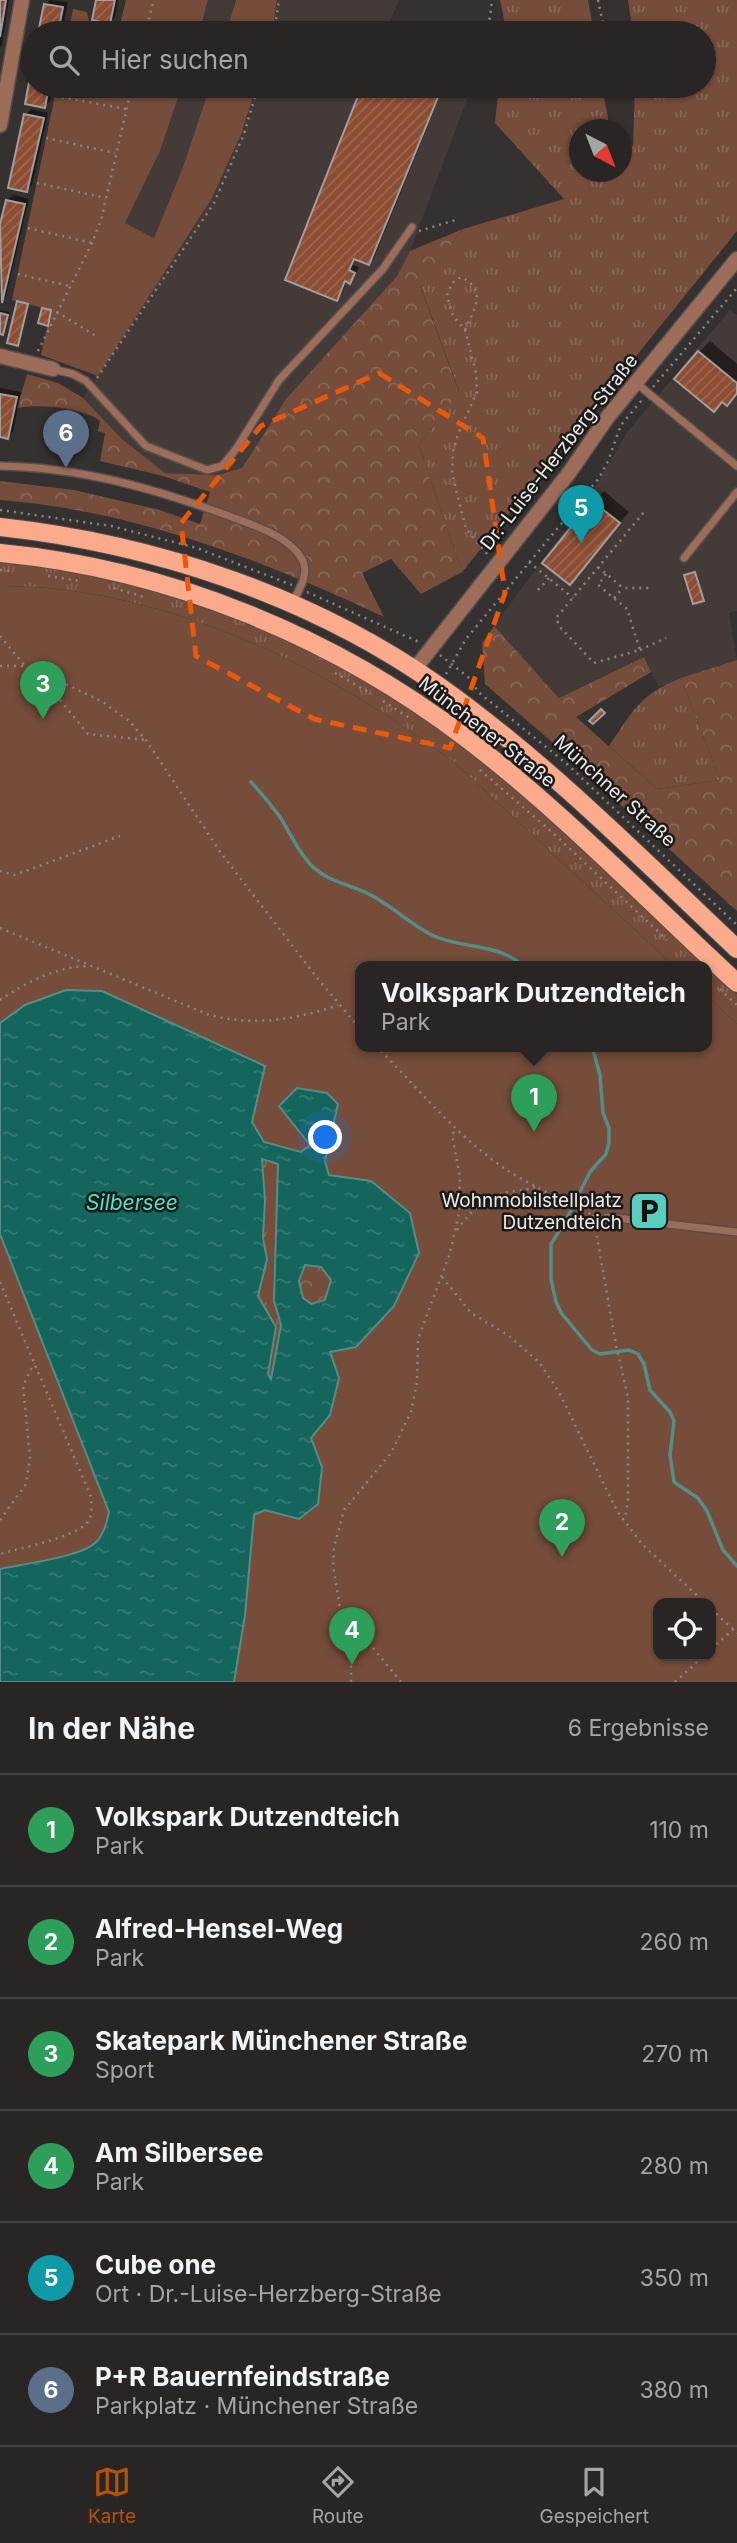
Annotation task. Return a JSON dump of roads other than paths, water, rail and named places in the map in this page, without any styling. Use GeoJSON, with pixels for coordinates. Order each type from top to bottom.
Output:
{"type":"FeatureCollection","features":[{"type":"Feature","properties":{"kind":"main road","name":"Münchener Straße"},"geometry":{"type":"LineString","coordinates":[[0,527],[53,534],[135,551],[181,564],[291,604],[356,635],[414,670],[477,714],[528,756],[737,949]]}},
{"type":"Feature","properties":{"kind":"main road"},"geometry":{"type":"LineString","coordinates":[[39,566],[39,546],[53,534]]}},
{"type":"Feature","properties":{"kind":"main road","name":"Münchener Straße"},"geometry":{"type":"LineString","coordinates":[[0,553],[39,566],[132,576],[218,602],[310,642],[396,689],[462,734],[531,792],[737,983]]}},
{"type":"Feature","properties":{"kind":"main road"},"geometry":{"type":"LineString","coordinates":[[396,689],[414,670]]}},
{"type":"Feature","properties":{"kind":"street"},"geometry":{"type":"LineString","coordinates":[[0,125],[22,0]]}},
{"type":"Feature","properties":{"kind":"street","name":"Dr.-Luise-Herzberg-Straße"},"geometry":{"type":"LineString","coordinates":[[414,670],[569,473],[607,418],[737,259]]}},
{"type":"Feature","properties":{"kind":"street"},"geometry":{"type":"LineString","coordinates":[[0,356],[53,369]]}},
{"type":"Feature","properties":{"kind":"lane"},"geometry":{"type":"LineString","coordinates":[[53,369],[73,374],[86,381],[146,446],[207,470],[222,466],[236,449],[279,380],[382,270],[412,227]]}},
{"type":"Feature","properties":{"kind":"lane"},"geometry":{"type":"LineString","coordinates":[[636,382],[737,466]]}},
{"type":"Feature","properties":{"kind":"lane"},"geometry":{"type":"LineString","coordinates":[[0,466],[50,469],[133,485],[178,498],[273,534],[295,549],[303,561],[306,573],[291,604]]}},
{"type":"Feature","properties":{"kind":"lane"},"geometry":{"type":"LineString","coordinates":[[684,558],[737,492]]}},
{"type":"Feature","properties":{"kind":"lane"},"geometry":{"type":"LineString","coordinates":[[607,1217],[737,1232]]}},
{"type":"Feature","properties":{"kind":"water","name":"Silbersee"},"geometry":{"type":"Polygon","coordinates":[[[66,990],[102,991],[265,1066],[252,1122],[264,1142],[301,1152],[310,1145],[279,1106],[297,1088],[327,1093],[338,1104],[325,1161],[329,1175],[371,1181],[410,1213],[419,1253],[394,1306],[356,1347],[330,1352],[339,1378],[330,1415],[311,1438],[322,1467],[318,1504],[299,1519],[265,1510],[254,1515],[245,1615],[234,1682],[0,1682],[0,1569],[65,1556],[89,1547],[101,1536],[109,1512],[0,1234],[0,1023],[25,1005],[66,990]],[[262,1159],[265,1200],[263,1238],[267,1259],[258,1296],[276,1327],[268,1374],[271,1379],[281,1325],[274,1301],[278,1164],[262,1159]],[[305,1265],[299,1281],[303,1298],[311,1304],[325,1300],[331,1280],[321,1267],[305,1265]]]}},
{"type":"Feature","properties":{"kind":"waterway"},"geometry":{"type":"LineString","coordinates":[[251,782],[282,820],[298,848],[317,871],[376,898],[434,936],[503,953],[516,961]]}},
{"type":"Feature","properties":{"kind":"waterway"},"geometry":{"type":"LineString","coordinates":[[594,1052],[600,1075],[603,1113],[609,1128],[609,1143],[606,1154],[590,1172],[551,1244],[551,1279],[556,1302],[562,1314],[592,1350],[600,1354],[629,1350],[638,1354],[644,1364],[650,1390],[670,1412],[674,1421],[670,1455],[674,1482],[698,1498],[707,1511],[723,1550],[737,1566]]}},
{"type":"Feature","properties":{"kind":"place","name":"P+R Bauernfeindstraße"},"geometry":{"type":"Point","coordinates":[66,468]}},
{"type":"Feature","properties":{"kind":"place","name":"Cube one"},"geometry":{"type":"Point","coordinates":[581,543]}},
{"type":"Feature","properties":{"kind":"place","name":"Skatepark Münchener Straße"},"geometry":{"type":"Point","coordinates":[43,719]}},
{"type":"Feature","properties":{"kind":"place","name":"Volkspark Dutzendteich"},"geometry":{"type":"Point","coordinates":[534,1132]}},
{"type":"Feature","properties":{"kind":"place","name":"Wohnmobilstellplatz Dutzendteich"},"geometry":{"type":"Point","coordinates":[649,1211]}},
{"type":"Feature","properties":{"kind":"place","name":"Alfred-Hensel-Weg"},"geometry":{"type":"Point","coordinates":[562,1557]}},
{"type":"Feature","properties":{"kind":"place","name":"Am Silbersee"},"geometry":{"type":"Point","coordinates":[352,1665]}}]}
